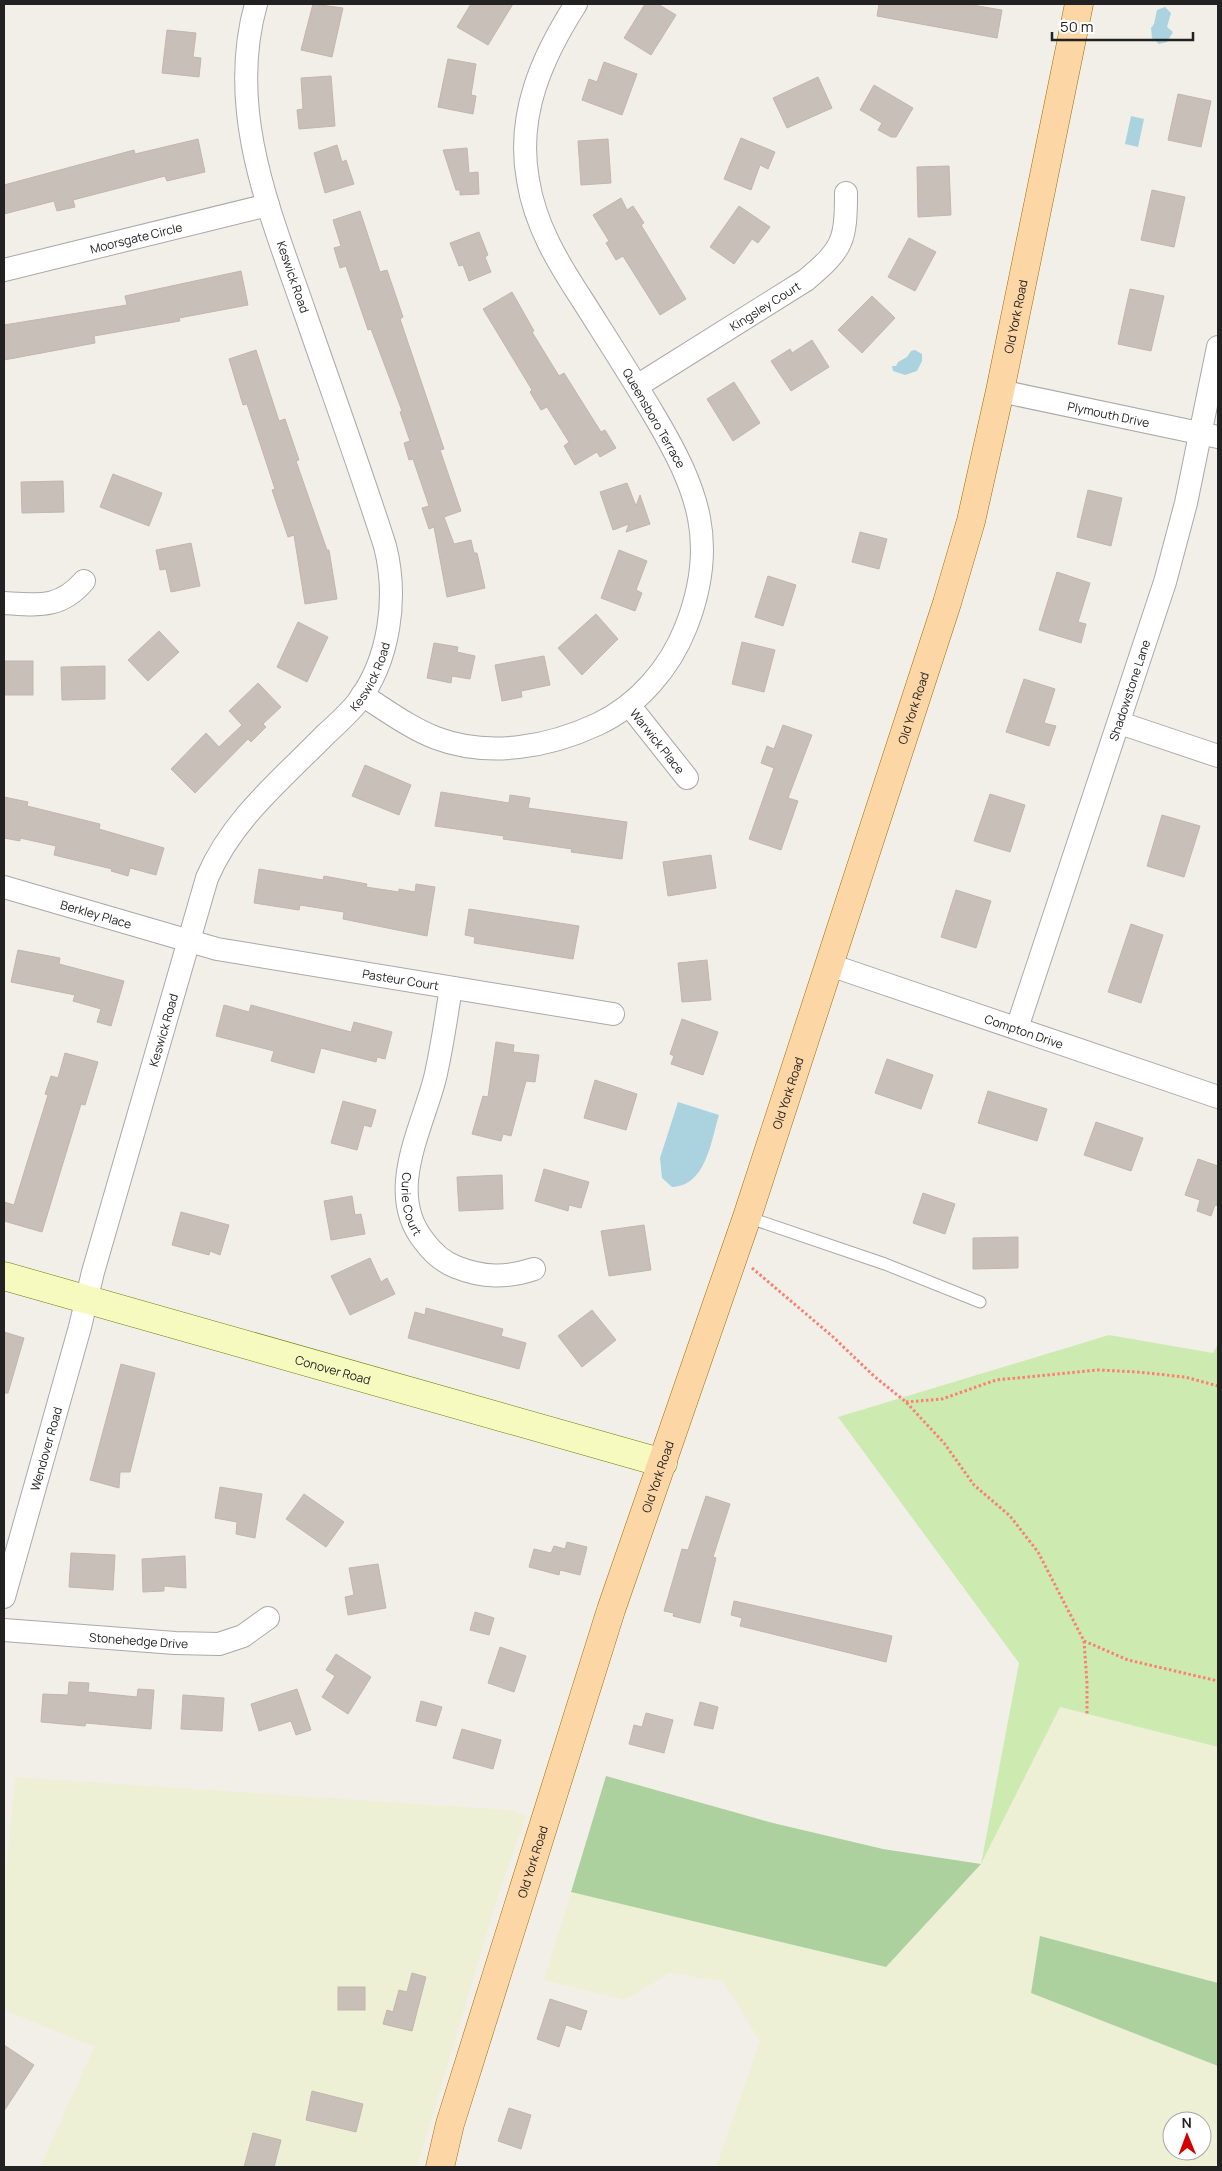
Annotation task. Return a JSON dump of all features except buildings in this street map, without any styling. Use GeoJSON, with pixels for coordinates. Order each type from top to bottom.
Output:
{"type":"FeatureCollection","features":[{"type":"Feature","properties":{"kind":"main road","name":"Old York Road"},"geometry":{"type":"LineString","coordinates":[[440,2167],[453,2114],[611,1610],[747,1217],[950,594],[971,521],[1000,391],[1079,4]]}},
{"type":"Feature","properties":{"kind":"street","name":"Keswick Road"},"geometry":{"type":"LineString","coordinates":[[87,1300],[206,878],[229,835],[362,695],[376,669],[387,629],[392,593],[389,563],[380,530],[268,205],[251,142],[246,103],[245,60],[248,35],[256,4]]}},
{"type":"Feature","properties":{"kind":"street","name":"Queensboro Terrace"},"geometry":{"type":"LineString","coordinates":[[362,695],[406,723],[435,737],[460,745],[497,748],[534,745],[560,740],[606,720],[629,705],[668,663],[681,640],[696,600],[702,565],[701,523],[691,485],[680,458],[547,242],[535,212],[528,179],[525,150],[532,96],[539,72],[554,38],[576,4]]}},
{"type":"Feature","properties":{"kind":"street","name":"Kingsley Court"},"geometry":{"type":"LineString","coordinates":[[637,386],[806,280],[828,262],[841,245],[844,232],[846,193]]}},
{"type":"Feature","properties":{"kind":"street","name":"Moorsgate Circle"},"geometry":{"type":"LineString","coordinates":[[4,270],[268,205]]}},
{"type":"Feature","properties":{"kind":"street","name":"Shadowstone Lane"},"geometry":{"type":"LineString","coordinates":[[1017,1028],[1120,723],[1209,435],[1218,347]]}},
{"type":"Feature","properties":{"kind":"street","name":"Plymouth Drive"},"geometry":{"type":"LineString","coordinates":[[1000,391],[1209,435]]}},
{"type":"Feature","properties":{"kind":"street"},"geometry":{"type":"LineString","coordinates":[[4,603],[35,605],[57,602],[67,598],[84,581]]}},
{"type":"Feature","properties":{"kind":"street","name":"Warwick Place"},"geometry":{"type":"LineString","coordinates":[[629,705],[687,778]]}},
{"type":"Feature","properties":{"kind":"street"},"geometry":{"type":"LineString","coordinates":[[1120,723],[1218,756]]}},
{"type":"Feature","properties":{"kind":"street","name":"Berkley Place"},"geometry":{"type":"LineString","coordinates":[[4,887],[188,941]]}},
{"type":"Feature","properties":{"kind":"street","name":"Pasteur Court"},"geometry":{"type":"LineString","coordinates":[[188,941],[236,952],[613,1014]]}},
{"type":"Feature","properties":{"kind":"street","name":"Compton Drive"},"geometry":{"type":"LineString","coordinates":[[830,965],[1218,1097]]}},
{"type":"Feature","properties":{"kind":"street","name":"Curie Court"},"geometry":{"type":"LineString","coordinates":[[451,988],[436,1072],[407,1178],[406,1195],[409,1212],[415,1228],[425,1242],[438,1256],[452,1266],[474,1274],[502,1276],[534,1269]]}},
{"type":"Feature","properties":{"kind":"street","name":"Conover Road"},"geometry":{"type":"LineString","coordinates":[[4,1276],[662,1463]]}},
{"type":"Feature","properties":{"kind":"street","name":"Wendover Road"},"geometry":{"type":"LineString","coordinates":[[4,1597],[87,1300]]}},
{"type":"Feature","properties":{"kind":"street","name":"Stonehedge Drive"},"geometry":{"type":"LineString","coordinates":[[4,1630],[174,1643],[219,1644],[243,1636],[268,1618]]}},
{"type":"Feature","properties":{"kind":"lane"},"geometry":{"type":"LineString","coordinates":[[747,1217],[885,1264],[980,1302]]}},
{"type":"Feature","properties":{"kind":"path"},"geometry":{"type":"LineString","coordinates":[[735,1252],[832,1336],[875,1378],[906,1402],[944,1443],[974,1485],[1010,1516],[1038,1552],[1084,1641],[1087,1683],[1086,1714]]}},
{"type":"Feature","properties":{"kind":"path"},"geometry":{"type":"LineString","coordinates":[[906,1402],[942,1398],[996,1380],[1098,1370],[1185,1377],[1218,1386]]}},
{"type":"Feature","properties":{"kind":"path"},"geometry":{"type":"LineString","coordinates":[[1084,1641],[1128,1660],[1218,1680]]}},
{"type":"Feature","properties":{"kind":"green space"},"geometry":{"type":"Polygon","coordinates":[[[1109,1335],[1213,1353],[1218,1344],[1218,1747],[1060,1707],[981,1864],[1019,1663],[838,1417],[1109,1335]]]}},
{"type":"Feature","properties":{"kind":"green space"},"geometry":{"type":"Polygon","coordinates":[[[1060,1707],[1218,1747],[1218,1983],[1041,1936],[1031,1993],[1218,2066],[1218,2167],[716,2167],[760,2041],[722,1981],[670,1973],[625,2000],[544,1980],[571,1892],[886,1966],[981,1864],[1060,1707]]]}},
{"type":"Feature","properties":{"kind":"green space"},"geometry":{"type":"Polygon","coordinates":[[[606,1776],[773,1823],[883,1849],[981,1864],[886,1967],[571,1892],[606,1776]]]}},
{"type":"Feature","properties":{"kind":"green space"},"geometry":{"type":"Polygon","coordinates":[[[15,1777],[511,1810],[526,1816],[500,1890],[417,2167],[40,2167],[94,2047],[4,2010],[4,1895],[15,1777]]]}},
{"type":"Feature","properties":{"kind":"green space"},"geometry":{"type":"Polygon","coordinates":[[[1040,1936],[1218,1983],[1218,2066],[1031,1993],[1040,1936]]]}},
{"type":"Feature","properties":{"kind":"water"},"geometry":{"type":"Polygon","coordinates":[[[1165,7],[1171,13],[1167,27],[1173,32],[1167,42],[1159,44],[1152,38],[1151,28],[1154,24],[1157,10],[1165,7]]]}},
{"type":"Feature","properties":{"kind":"water"},"geometry":{"type":"Polygon","coordinates":[[[1131,116],[1144,119],[1138,147],[1125,144],[1131,116]]]}},
{"type":"Feature","properties":{"kind":"water"},"geometry":{"type":"Polygon","coordinates":[[[915,350],[922,354],[922,361],[917,371],[905,375],[893,371],[892,366],[896,366],[911,351],[915,350]]]}},
{"type":"Feature","properties":{"kind":"water"},"geometry":{"type":"Polygon","coordinates":[[[678,1102],[719,1115],[710,1149],[700,1171],[693,1179],[683,1185],[672,1187],[662,1178],[660,1158],[678,1102]]]}}]}
